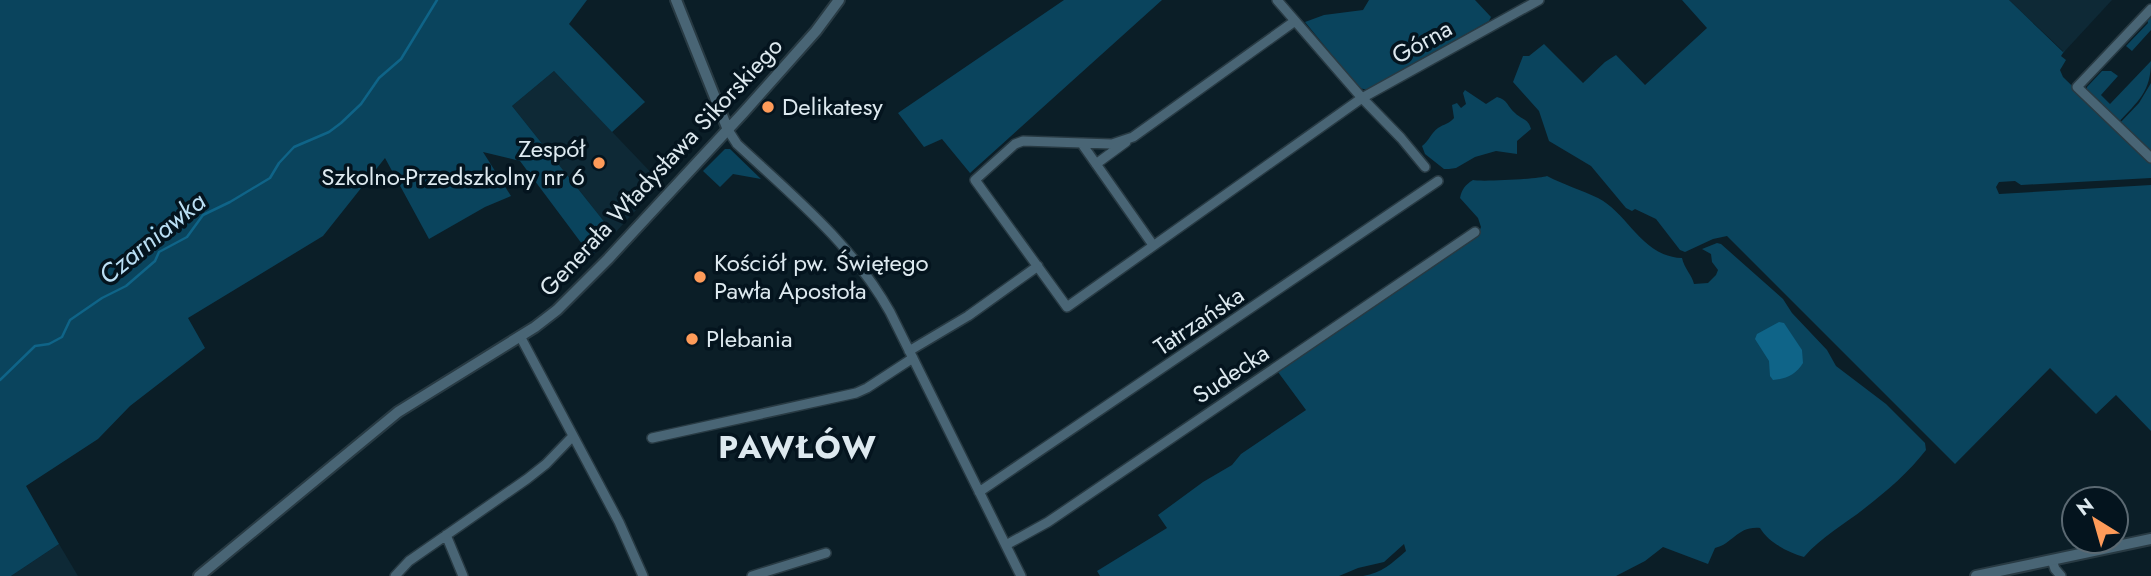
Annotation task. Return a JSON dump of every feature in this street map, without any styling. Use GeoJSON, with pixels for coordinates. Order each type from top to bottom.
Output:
{"type":"FeatureCollection","features":[{"type":"Feature","properties":{"kind":"street"},"geometry":{"type":"LineString","coordinates":[[676,0],[728,130],[737,144],[826,226],[850,253],[882,298],[1006,545],[1018,575]]}},
{"type":"Feature","properties":{"kind":"street","name":"Generała Władysława Sikorskiego"},"geometry":{"type":"LineString","coordinates":[[199,576],[381,425],[431,390],[547,319],[728,130],[816,31],[839,0]]}},
{"type":"Feature","properties":{"kind":"street"},"geometry":{"type":"LineString","coordinates":[[1277,0],[1425,167]]}},
{"type":"Feature","properties":{"kind":"street","name":"Górna"},"geometry":{"type":"LineString","coordinates":[[1038,266],[1067,307],[1362,98],[1539,0]]}},
{"type":"Feature","properties":{"kind":"street"},"geometry":{"type":"LineString","coordinates":[[2151,9],[2077,87],[2151,158]]}},
{"type":"Feature","properties":{"kind":"street"},"geometry":{"type":"LineString","coordinates":[[1096,164],[1295,21]]}},
{"type":"Feature","properties":{"kind":"street"},"geometry":{"type":"LineString","coordinates":[[652,438],[856,393],[867,388],[911,354],[1038,266],[975,180],[1015,144],[1023,141],[1112,144],[1133,137]]}},
{"type":"Feature","properties":{"kind":"street"},"geometry":{"type":"LineString","coordinates":[[1082,144],[1153,245]]}},
{"type":"Feature","properties":{"kind":"street","name":"Tatrzańska"},"geometry":{"type":"LineString","coordinates":[[979,492],[1438,181]]}},
{"type":"Feature","properties":{"kind":"street","name":"Sudecka"},"geometry":{"type":"LineString","coordinates":[[1006,545],[1048,522],[1475,233]]}},
{"type":"Feature","properties":{"kind":"street"},"geometry":{"type":"LineString","coordinates":[[520,336],[619,522],[643,576]]}},
{"type":"Feature","properties":{"kind":"street"},"geometry":{"type":"LineString","coordinates":[[395,576],[409,561],[527,480],[573,436]]}},
{"type":"Feature","properties":{"kind":"street"},"geometry":{"type":"LineString","coordinates":[[446,535],[463,576]]}},
{"type":"Feature","properties":{"kind":"street"},"geometry":{"type":"LineString","coordinates":[[1976,576],[2151,539]]}},
{"type":"Feature","properties":{"kind":"street"},"geometry":{"type":"LineString","coordinates":[[752,576],[827,553]]}},
{"type":"Feature","properties":{"kind":"street"},"geometry":{"type":"LineString","coordinates":[[2052,560],[2061,576]]}},
{"type":"Feature","properties":{"kind":"shaded area"},"geometry":{"type":"Polygon","coordinates":[[[0,0],[587,0],[569,24],[645,102],[612,132],[554,71],[512,106],[614,234],[591,256],[520,161],[483,152],[511,196],[485,207],[429,239],[385,158],[323,236],[188,318],[205,348],[130,406],[98,439],[26,486],[59,544],[11,576],[0,576],[0,0]]]}},
{"type":"Feature","properties":{"kind":"shaded area"},"geometry":{"type":"Polygon","coordinates":[[[1064,0],[1162,0],[970,173],[942,139],[924,147],[898,113],[1064,0]]]}},
{"type":"Feature","properties":{"kind":"shaded area"},"geometry":{"type":"Polygon","coordinates":[[[1369,0],[1475,0],[1491,17],[1489,21],[1368,90],[1359,88],[1305,22],[1324,15],[1363,10],[1369,0]]]}},
{"type":"Feature","properties":{"kind":"shaded area"},"geometry":{"type":"Polygon","coordinates":[[[1682,0],[2009,0],[2063,52],[2065,50],[2061,56],[2066,60],[2060,70],[2063,77],[2151,163],[2151,178],[2021,185],[2015,181],[1999,182],[1996,187],[1999,194],[2151,185],[2151,431],[2116,395],[2096,414],[2050,368],[1955,464],[1727,236],[1713,239],[1685,252],[1680,250],[1656,219],[1635,209],[1632,211],[1626,208],[1591,166],[1549,141],[1539,111],[1513,82],[1523,56],[1529,56],[1544,44],[1583,83],[1616,55],[1645,85],[1707,28],[1682,0]]]}},
{"type":"Feature","properties":{"kind":"shaded area"},"geometry":{"type":"Polygon","coordinates":[[[2009,0],[2112,0],[2064,52],[2009,0]]]}},
{"type":"Feature","properties":{"kind":"shaded area"},"geometry":{"type":"Polygon","coordinates":[[[2151,15],[2151,30],[2132,51],[2126,46],[2148,23],[2147,19],[2151,15]]]}},
{"type":"Feature","properties":{"kind":"shaded area"},"geometry":{"type":"Polygon","coordinates":[[[2151,61],[2146,88],[2118,123],[2087,91],[2087,87],[2102,71],[2111,71],[2118,76],[2101,95],[2110,104],[2151,61]]]}},
{"type":"Feature","properties":{"kind":"shaded area","name":"Zespół Szkolno-Przedszkolny nr 6"},"geometry":{"type":"Polygon","coordinates":[[[554,71],[661,183],[614,234],[512,106],[554,71]]]}},
{"type":"Feature","properties":{"kind":"shaded area"},"geometry":{"type":"Polygon","coordinates":[[[2151,83],[2151,155],[2119,124],[2139,103],[2151,83]]]}},
{"type":"Feature","properties":{"kind":"shaded area"},"geometry":{"type":"Polygon","coordinates":[[[1465,90],[1486,104],[1497,97],[1501,98],[1528,123],[1531,129],[1517,141],[1517,154],[1496,151],[1475,157],[1456,168],[1444,169],[1425,154],[1422,146],[1436,130],[1454,118],[1452,105],[1457,103],[1461,108],[1466,104],[1463,93],[1465,90]]]}},
{"type":"Feature","properties":{"kind":"shaded area"},"geometry":{"type":"Polygon","coordinates":[[[725,149],[730,149],[761,179],[733,174],[720,187],[703,171],[725,149]]]}},
{"type":"Feature","properties":{"kind":"shaded area"},"geometry":{"type":"Polygon","coordinates":[[[1547,176],[1598,198],[1609,205],[1646,243],[1668,256],[1682,258],[1694,284],[1708,283],[1716,275],[1718,270],[1712,262],[1711,254],[1702,249],[1721,244],[1783,299],[1792,313],[1827,350],[1836,366],[1886,404],[1925,443],[1926,450],[1889,488],[1825,537],[1804,557],[1779,546],[1760,528],[1752,528],[1740,532],[1715,548],[1708,564],[1663,547],[1645,561],[1616,576],[1363,576],[1376,573],[1391,563],[1406,551],[1404,544],[1384,562],[1339,576],[1100,576],[1097,571],[1167,528],[1158,515],[1306,410],[1278,372],[1479,232],[1481,227],[1478,218],[1460,198],[1468,184],[1473,180],[1547,176]]]}},
{"type":"Feature","properties":{"kind":"shaded area"},"geometry":{"type":"Polygon","coordinates":[[[1779,322],[1784,323],[1802,350],[1803,363],[1791,375],[1773,380],[1770,376],[1769,361],[1755,339],[1757,334],[1779,322]]]}},
{"type":"Feature","properties":{"kind":"shaded area"},"geometry":{"type":"Polygon","coordinates":[[[59,544],[78,576],[11,576],[59,544]]]}},
{"type":"Feature","properties":{"kind":"waterway","name":"Czarniawka"},"geometry":{"type":"LineString","coordinates":[[0,380],[35,346],[49,344],[62,337],[70,320],[102,298],[126,286],[155,261],[159,252],[187,237],[203,215],[270,178],[294,147],[329,132],[341,123],[361,104],[379,78],[401,59],[437,0]]}},
{"type":"Feature","properties":{"kind":"place","name":"Delikatesy"},"geometry":{"type":"Point","coordinates":[768,107]}},
{"type":"Feature","properties":{"kind":"place","name":"Zespół Szkolno-Przedszkolny nr 6"},"geometry":{"type":"Point","coordinates":[599,163]}},
{"type":"Feature","properties":{"kind":"place","name":"Kościół pw. Świętego Pawła Apostoła"},"geometry":{"type":"Point","coordinates":[700,277]}},
{"type":"Feature","properties":{"kind":"place","name":"Plebania"},"geometry":{"type":"Point","coordinates":[692,339]}},
{"type":"Feature","properties":{"kind":"district","name":"PAWŁÓW"},"geometry":{"type":"Point","coordinates":[798,447]}}]}
